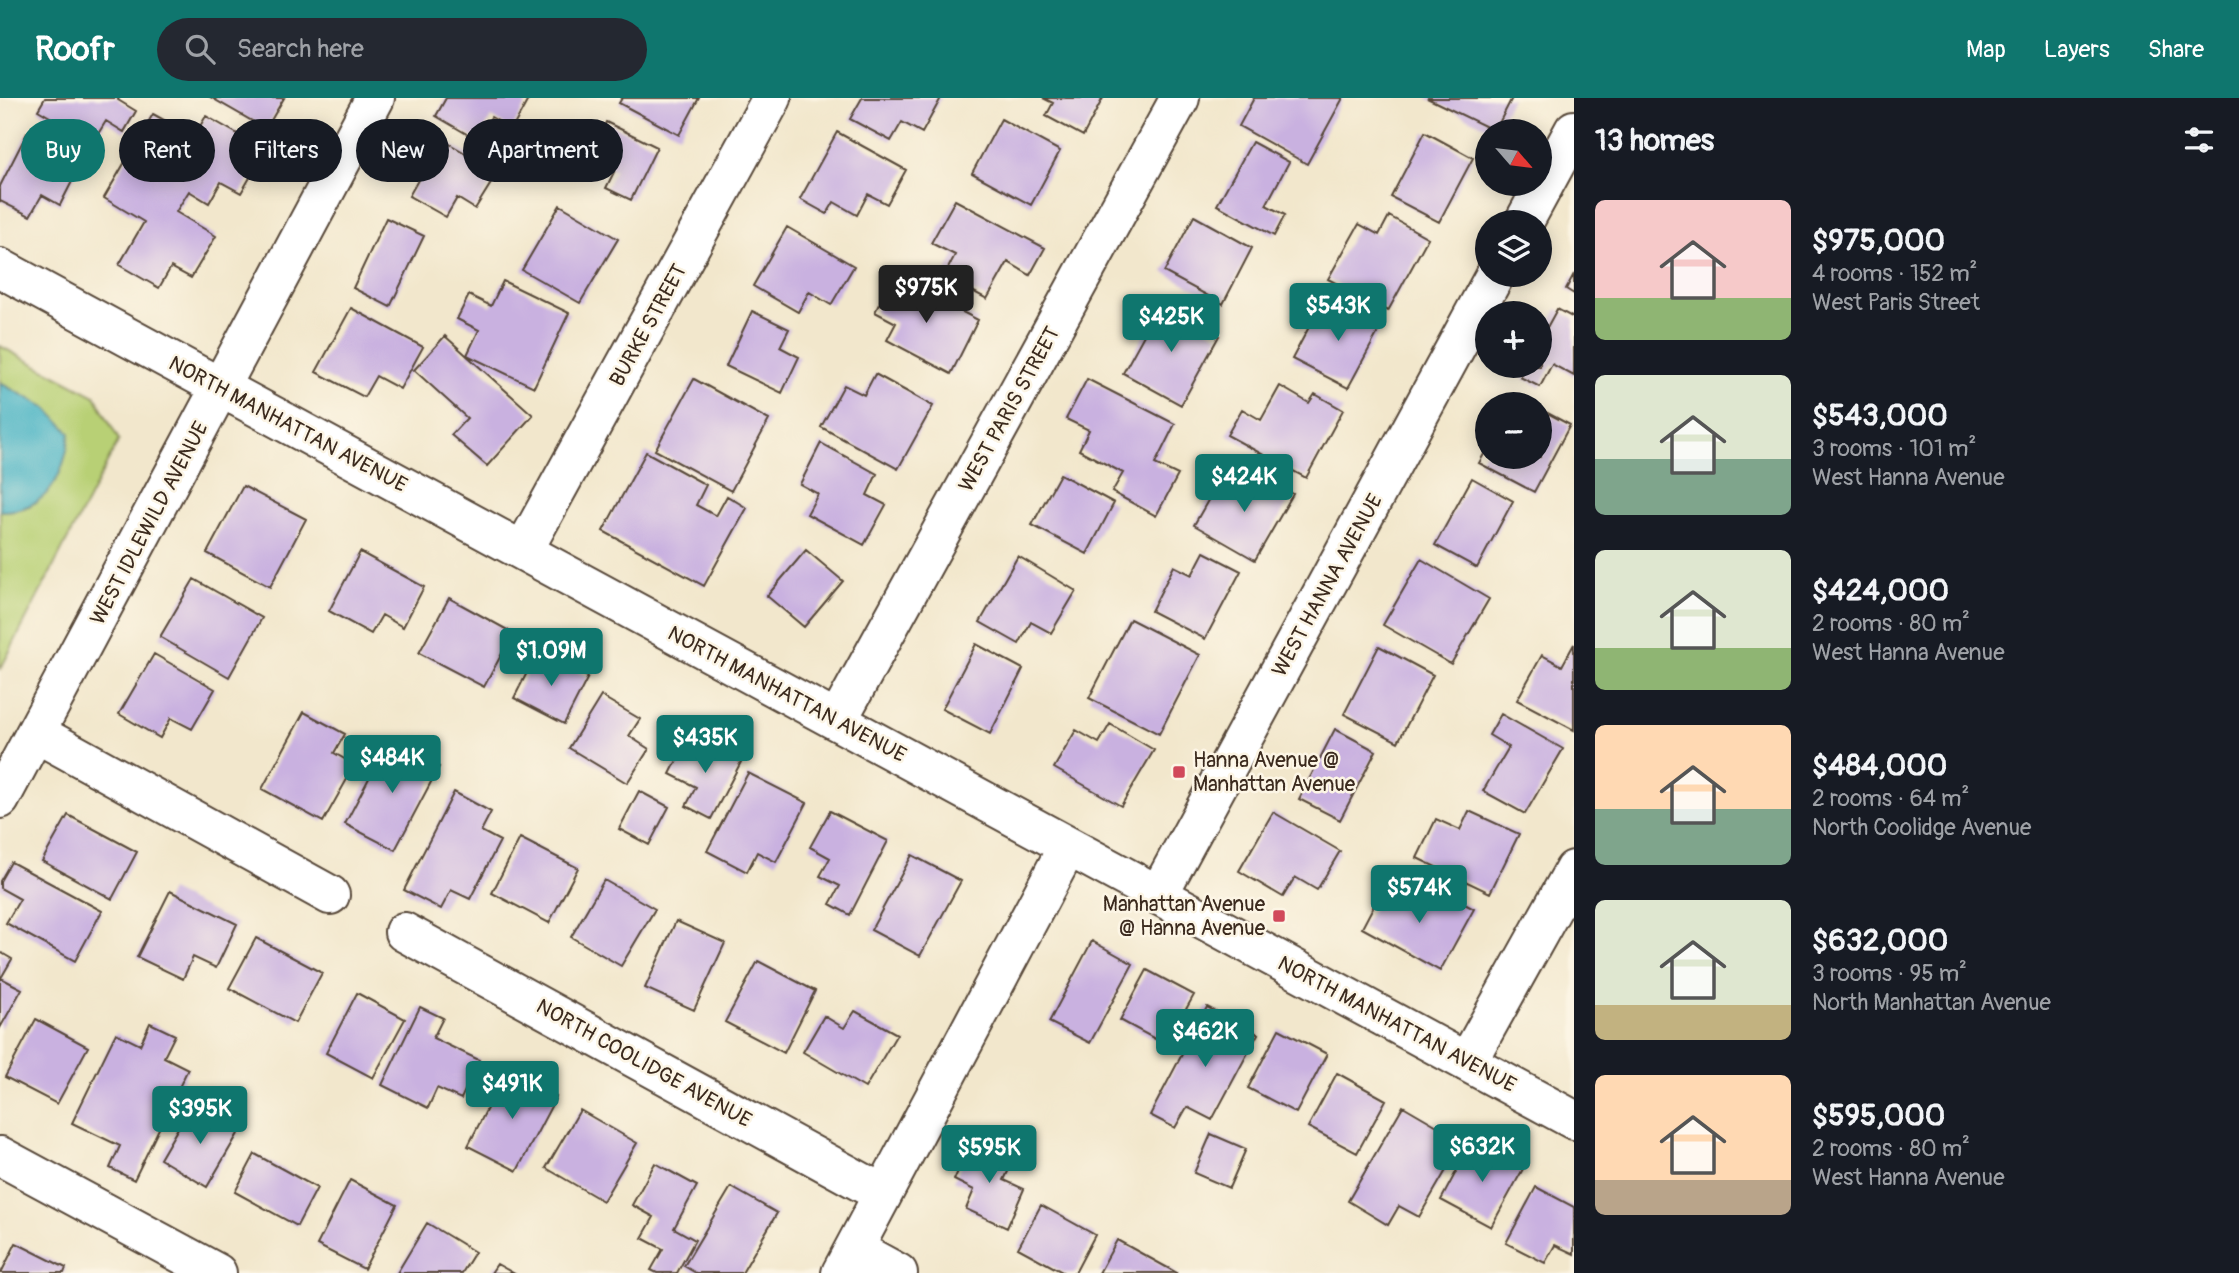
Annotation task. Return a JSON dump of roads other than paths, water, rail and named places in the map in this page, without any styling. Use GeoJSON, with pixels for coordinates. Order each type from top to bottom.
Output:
{"type":"FeatureCollection","features":[{"type":"Feature","properties":{"kind":"street","name":"WEST IDLEWILD AVENUE"},"geometry":{"type":"LineString","coordinates":[[2,792],[375,98]]}},
{"type":"Feature","properties":{"kind":"street","name":"BURKE STREET"},"geometry":{"type":"LineString","coordinates":[[523,551],[772,98]]}},
{"type":"Feature","properties":{"kind":"street","name":"WEST PARIS STREET"},"geometry":{"type":"LineString","coordinates":[[837,721],[1180,98]]}},
{"type":"Feature","properties":{"kind":"street"},"geometry":{"type":"LineString","coordinates":[[1531,210],[1574,130]]}},
{"type":"Feature","properties":{"kind":"street","name":"NORTH MANHATTAN AVENUE"},"geometry":{"type":"LineString","coordinates":[[0,268],[1574,1120]]}},
{"type":"Feature","properties":{"kind":"street","name":"WEST HANNA AVENUE"},"geometry":{"type":"LineString","coordinates":[[1158,895],[1488,287]]}},
{"type":"Feature","properties":{"kind":"street"},"geometry":{"type":"LineString","coordinates":[[36,733],[330,895]]}},
{"type":"Feature","properties":{"kind":"street"},"geometry":{"type":"LineString","coordinates":[[898,1273],[848,1261],[1068,846]]}},
{"type":"Feature","properties":{"kind":"street"},"geometry":{"type":"LineString","coordinates":[[1467,1062],[1574,870]]}},
{"type":"Feature","properties":{"kind":"street","name":"NORTH COOLIDGE AVENUE"},"geometry":{"type":"LineString","coordinates":[[404,932],[883,1194]]}},
{"type":"Feature","properties":{"kind":"street"},"geometry":{"type":"LineString","coordinates":[[0,1156],[217,1273]]}},
{"type":"Feature","properties":{"kind":"water"},"geometry":{"type":"Polygon","coordinates":[[[0,383],[47,408],[70,433],[63,463],[51,488],[31,505],[0,511],[0,383]]]}},
{"type":"Feature","properties":{"kind":"place","name":"Hanna Avenue @ Manhattan Avenue"},"geometry":{"type":"Point","coordinates":[1179,772]}},
{"type":"Feature","properties":{"kind":"place","name":"Manhattan Avenue @ Hanna Avenue"},"geometry":{"type":"Point","coordinates":[1279,916]}}]}
